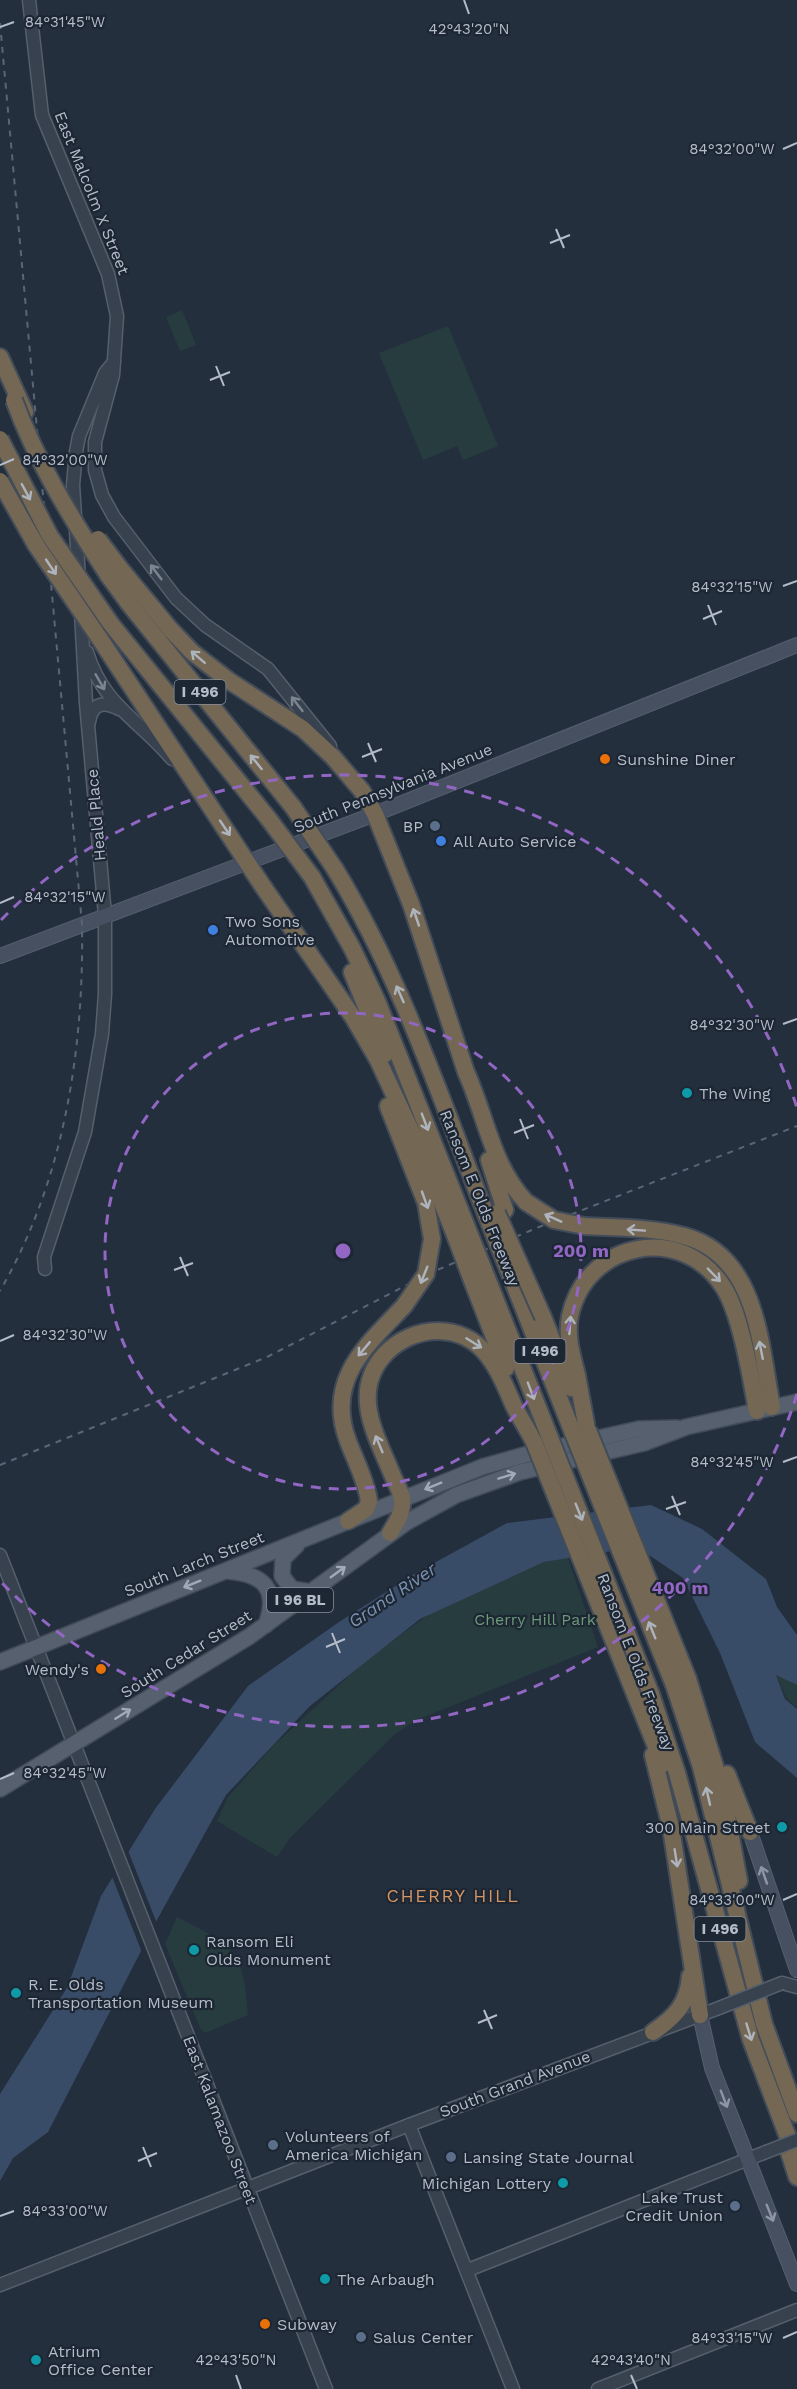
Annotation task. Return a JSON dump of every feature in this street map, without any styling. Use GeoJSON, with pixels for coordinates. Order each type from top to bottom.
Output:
{"type":"FeatureCollection","features":[{"type":"Feature","properties":{"kind":"highway"},"geometry":{"type":"LineString","coordinates":[[0,357],[17,400]]}},
{"type":"Feature","properties":{"kind":"highway","name":"I 496"},"geometry":{"type":"LineString","coordinates":[[0,362],[17,400],[29,437],[56,492],[113,571],[130,606],[293,807],[335,869],[379,948],[438,1083],[474,1137]]}},
{"type":"Feature","properties":{"kind":"highway","name":"Ransom E Olds Freeway"},"geometry":{"type":"LineString","coordinates":[[0,439],[50,536],[111,624],[268,818],[312,877],[367,977],[400,1099],[422,1155],[459,1228],[644,1696],[677,1773],[763,2075],[797,2161]]}},
{"type":"Feature","properties":{"kind":"highway"},"geometry":{"type":"LineString","coordinates":[[0,481],[36,545],[317,967],[366,1056],[400,1099],[422,1155],[432,1239],[426,1274],[404,1306],[358,1356],[344,1385],[342,1420],[369,1501],[366,1509],[348,1521]]}},
{"type":"Feature","properties":{"kind":"highway"},"geometry":{"type":"LineString","coordinates":[[113,571],[192,652],[228,680],[297,724],[344,768],[362,791],[375,814],[411,904],[466,1072],[474,1137],[496,1213],[543,1317],[582,1429]]}},
{"type":"Feature","properties":{"kind":"highway"},"geometry":{"type":"LineString","coordinates":[[474,1137],[502,1169],[526,1202],[554,1220],[584,1226],[653,1231],[685,1236],[700,1242],[726,1260],[742,1283],[752,1306],[764,1409]]}},
{"type":"Feature","properties":{"kind":"highway","name":"Ransom E Olds Freeway"},"geometry":{"type":"LineString","coordinates":[[474,1137],[496,1213],[508,1269],[582,1429],[681,1682],[751,1975],[773,2052],[797,2114]]}},
{"type":"Feature","properties":{"kind":"highway"},"geometry":{"type":"LineString","coordinates":[[582,1429],[569,1343],[573,1306],[582,1287],[599,1267],[621,1254],[645,1248],[667,1249],[688,1256],[707,1268],[723,1285],[736,1316],[764,1409]]}},
{"type":"Feature","properties":{"kind":"highway"},"geometry":{"type":"LineString","coordinates":[[390,1533],[400,1515],[402,1498],[372,1426],[367,1400],[369,1384],[377,1364],[389,1350],[410,1336],[428,1332],[445,1332],[468,1339],[483,1349],[497,1367],[515,1407],[542,1440]]}},
{"type":"Feature","properties":{"kind":"highway"},"geometry":{"type":"LineString","coordinates":[[681,1682],[750,1832]]}},
{"type":"Feature","properties":{"kind":"highway"},"geometry":{"type":"LineString","coordinates":[[644,1696],[668,1809],[685,1919],[695,2020]]}},
{"type":"Feature","properties":{"kind":"highway"},"geometry":{"type":"LineString","coordinates":[[653,2032],[678,2013],[688,1992],[690,1972],[685,1919]]}},
{"type":"Feature","properties":{"kind":"highway"},"geometry":{"type":"LineString","coordinates":[[763,2075],[797,2178]]}},
{"type":"Feature","properties":{"kind":"main road","name":"South Pennsylvania Avenue"},"geometry":{"type":"LineString","coordinates":[[0,956],[375,814],[797,645]]}},
{"type":"Feature","properties":{"kind":"main road","name":"South Cedar Street"},"geometry":{"type":"LineString","coordinates":[[0,1789],[266,1625],[390,1533],[436,1504],[487,1483],[526,1471],[644,1443],[686,1427],[797,1402]]}},
{"type":"Feature","properties":{"kind":"main road","name":"South Cedar Street"},"geometry":{"type":"LineString","coordinates":[[402,1498],[482,1467],[528,1454],[645,1428],[686,1427]]}},
{"type":"Feature","properties":{"kind":"main road","name":"South Larch Street"},"geometry":{"type":"LineString","coordinates":[[0,1662],[402,1498]]}},
{"type":"Feature","properties":{"kind":"main road"},"geometry":{"type":"LineString","coordinates":[[304,1539],[283,1560],[281,1570],[284,1581],[290,1588],[310,1592]]}},
{"type":"Feature","properties":{"kind":"main road"},"geometry":{"type":"LineString","coordinates":[[225,1571],[250,1575],[267,1587],[272,1605],[266,1625]]}},
{"type":"Feature","properties":{"kind":"main road"},"geometry":{"type":"LineString","coordinates":[[750,1832],[797,1970]]}},
{"type":"Feature","properties":{"kind":"main road"},"geometry":{"type":"LineString","coordinates":[[695,2020],[797,2284]]}},
{"type":"Feature","properties":{"kind":"street","name":"East Malcolm X Street"},"geometry":{"type":"LineString","coordinates":[[29,0],[42,115],[108,274],[114,298],[117,329],[113,375],[95,442],[97,479],[109,509],[183,605],[205,625],[268,669],[329,745],[344,768]]}},
{"type":"Feature","properties":{"kind":"street","name":"Heald Place"},"geometry":{"type":"LineString","coordinates":[[45,1269],[44,1257],[86,1132],[102,1034],[106,954],[105,915],[89,726],[74,485],[79,436],[105,373],[114,362]]}},
{"type":"Feature","properties":{"kind":"street"},"geometry":{"type":"LineString","coordinates":[[82,627],[94,671],[105,691],[119,709],[165,751],[202,794]]}},
{"type":"Feature","properties":{"kind":"street"},"geometry":{"type":"LineString","coordinates":[[89,726],[91,712],[98,705],[107,704],[119,709]]}},
{"type":"Feature","properties":{"kind":"street","name":"East Kalamazoo Street"},"geometry":{"type":"LineString","coordinates":[[0,1555],[326,2389]]}},
{"type":"Feature","properties":{"kind":"street","name":"South Grand Avenue"},"geometry":{"type":"LineString","coordinates":[[0,2285],[409,2124],[653,2032],[695,2020],[783,1983],[797,1987]]}},
{"type":"Feature","properties":{"kind":"street"},"geometry":{"type":"LineString","coordinates":[[409,2124],[513,2389]]}},
{"type":"Feature","properties":{"kind":"street"},"geometry":{"type":"LineString","coordinates":[[468,2270],[797,2140]]}},
{"type":"Feature","properties":{"kind":"street"},"geometry":{"type":"LineString","coordinates":[[598,2389],[797,2310]]}},
{"type":"Feature","properties":{"kind":"green space"},"geometry":{"type":"Polygon","coordinates":[[[182,310],[196,345],[180,351],[166,317],[182,310]]]}},
{"type":"Feature","properties":{"kind":"green space"},"geometry":{"type":"Polygon","coordinates":[[[448,326],[498,446],[463,460],[457,446],[423,460],[379,353],[448,326]]]}},
{"type":"Feature","properties":{"kind":"green space","name":"Cherry Hill Park"},"geometry":{"type":"Polygon","coordinates":[[[568,1558],[598,1647],[414,1721],[394,1735],[291,1837],[277,1857],[217,1821],[228,1797],[274,1745],[365,1661],[428,1615],[544,1562],[568,1558]]]}},
{"type":"Feature","properties":{"kind":"green space"},"geometry":{"type":"Polygon","coordinates":[[[776,1674],[797,1685],[797,1708],[786,1698],[776,1674]]]}},
{"type":"Feature","properties":{"kind":"green space"},"geometry":{"type":"Polygon","coordinates":[[[177,1917],[215,1938],[237,1960],[244,1980],[248,2015],[205,2033],[201,2030],[165,1944],[177,1917]]]}},
{"type":"Feature","properties":{"kind":"water","name":"Grand River"},"geometry":{"type":"Polygon","coordinates":[[[651,1505],[702,1529],[766,1579],[777,1607],[797,1635],[797,1685],[776,1675],[785,1699],[797,1709],[797,1778],[755,1742],[720,1653],[683,1578],[637,1547],[544,1562],[420,1619],[310,1706],[226,1795],[158,1918],[48,2132],[13,2158],[0,2181],[0,2094],[67,1988],[101,1896],[155,1809],[248,1686],[339,1622],[416,1573],[507,1523],[651,1505]]]}},
{"type":"Feature","properties":{"kind":"pier"},"geometry":{"type":"Polygon","coordinates":[[[127,1848],[158,1926],[143,1955],[111,1874],[127,1848]]]}},
{"type":"Feature","properties":{"kind":"railway"},"geometry":{"type":"LineString","coordinates":[[0,23],[82,924],[79,1019],[66,1114],[55,1160],[40,1205],[22,1249],[0,1291]]}},
{"type":"Feature","properties":{"kind":"railway"},"geometry":{"type":"LineString","coordinates":[[0,1465],[267,1357],[430,1273],[539,1227],[797,1126]]}},
{"type":"Feature","properties":{"kind":"place","name":"Sunshine Diner"},"geometry":{"type":"Point","coordinates":[605,759]}},
{"type":"Feature","properties":{"kind":"place","name":"BP"},"geometry":{"type":"Point","coordinates":[435,826]}},
{"type":"Feature","properties":{"kind":"place","name":"All Auto Service"},"geometry":{"type":"Point","coordinates":[441,841]}},
{"type":"Feature","properties":{"kind":"place","name":"Two Sons Automotive"},"geometry":{"type":"Point","coordinates":[213,930]}},
{"type":"Feature","properties":{"kind":"place","name":"The Wing"},"geometry":{"type":"Point","coordinates":[687,1093]}},
{"type":"Feature","properties":{"kind":"place","name":"Wendy's"},"geometry":{"type":"Point","coordinates":[101,1669]}},
{"type":"Feature","properties":{"kind":"place","name":"300 Main Street"},"geometry":{"type":"Point","coordinates":[782,1827]}},
{"type":"Feature","properties":{"kind":"place","name":"Ransom Eli Olds Monument"},"geometry":{"type":"Point","coordinates":[194,1950]}},
{"type":"Feature","properties":{"kind":"place","name":"R. E. Olds Transportation Museum"},"geometry":{"type":"Point","coordinates":[16,1993]}},
{"type":"Feature","properties":{"kind":"place","name":"Volunteers of America Michigan"},"geometry":{"type":"Point","coordinates":[273,2145]}},
{"type":"Feature","properties":{"kind":"place","name":"Lansing State Journal"},"geometry":{"type":"Point","coordinates":[451,2157]}},
{"type":"Feature","properties":{"kind":"place","name":"Michigan Lottery"},"geometry":{"type":"Point","coordinates":[563,2183]}},
{"type":"Feature","properties":{"kind":"place","name":"Lake Trust Credit Union"},"geometry":{"type":"Point","coordinates":[735,2206]}},
{"type":"Feature","properties":{"kind":"place","name":"The Arbaugh"},"geometry":{"type":"Point","coordinates":[325,2279]}},
{"type":"Feature","properties":{"kind":"place","name":"Subway"},"geometry":{"type":"Point","coordinates":[265,2324]}},
{"type":"Feature","properties":{"kind":"place","name":"Salus Center"},"geometry":{"type":"Point","coordinates":[361,2337]}},
{"type":"Feature","properties":{"kind":"place","name":"Atrium Office Center"},"geometry":{"type":"Point","coordinates":[36,2360]}},
{"type":"Feature","properties":{"kind":"district","name":"CHERRY HILL"},"geometry":{"type":"Point","coordinates":[453,1895]}}]}
